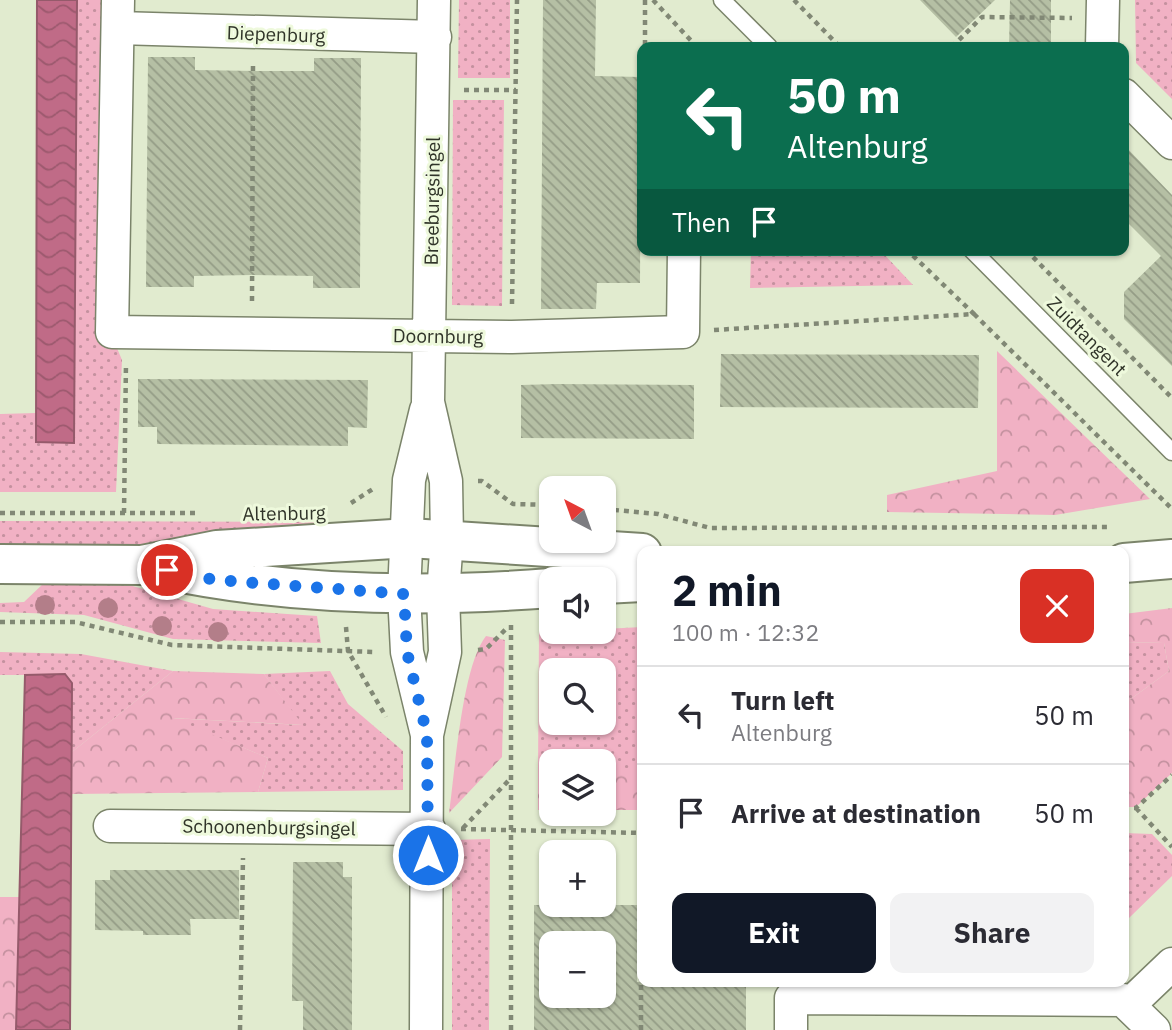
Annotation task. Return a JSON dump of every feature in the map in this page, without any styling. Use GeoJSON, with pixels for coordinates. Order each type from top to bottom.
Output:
{"type":"FeatureCollection","features":[{"type":"Feature","properties":{"kind":"main road","name":"Altenburg"},"geometry":{"type":"LineString","coordinates":[[142,565],[217,550],[409,538],[447,538],[637,553]]}},
{"type":"Feature","properties":{"kind":"main road","name":"Altenburg"},"geometry":{"type":"LineString","coordinates":[[0,564],[142,565],[216,580],[404,594],[539,589]]}},
{"type":"Feature","properties":{"kind":"main road"},"geometry":{"type":"LineString","coordinates":[[616,583],[637,582]]}},
{"type":"Feature","properties":{"kind":"street","name":"Breeburgsingel"},"geometry":{"type":"LineString","coordinates":[[404,594],[409,538],[409,480],[428,402],[435,89],[434,0]]}},
{"type":"Feature","properties":{"kind":"street","name":"Diepenburg"},"geometry":{"type":"LineString","coordinates":[[119,333],[118,14],[253,34],[435,37]]}},
{"type":"Feature","properties":{"kind":"street"},"geometry":{"type":"LineString","coordinates":[[1129,100],[1172,143]]}},
{"type":"Feature","properties":{"kind":"street"},"geometry":{"type":"LineString","coordinates":[[682,332],[684,256]]}},
{"type":"Feature","properties":{"kind":"street","name":"Doornburg"},"geometry":{"type":"LineString","coordinates":[[119,333],[512,337],[682,332]]}},
{"type":"Feature","properties":{"kind":"street","name":"Breeburgsingel"},"geometry":{"type":"LineString","coordinates":[[428,402],[446,481],[447,538],[443,594]]}},
{"type":"Feature","properties":{"kind":"street"},"geometry":{"type":"LineString","coordinates":[[404,594],[407,652],[427,735],[429,830],[426,1030]]}},
{"type":"Feature","properties":{"kind":"street"},"geometry":{"type":"LineString","coordinates":[[427,735],[445,652],[443,594]]}},
{"type":"Feature","properties":{"kind":"street","name":"Schoonenburgsingel"},"geometry":{"type":"LineString","coordinates":[[110,826],[429,830]]}},
{"type":"Feature","properties":{"kind":"street"},"geometry":{"type":"LineString","coordinates":[[1129,1005],[1172,964]]}},
{"type":"Feature","properties":{"kind":"street"},"geometry":{"type":"LineString","coordinates":[[791,1030],[792,998],[1123,1000],[1154,1030]]}},
{"type":"Feature","properties":{"kind":"lane"},"geometry":{"type":"LineString","coordinates":[[722,0],[764,42]]}},
{"type":"Feature","properties":{"kind":"lane","name":"Zuidtangent"},"geometry":{"type":"LineString","coordinates":[[978,256],[1172,452]]}},
{"type":"Feature","properties":{"kind":"path"},"geometry":{"type":"LineString","coordinates":[[512,337],[517,0]]}},
{"type":"Feature","properties":{"kind":"path"},"geometry":{"type":"LineString","coordinates":[[645,0],[645,42]]}},
{"type":"Feature","properties":{"kind":"path"},"geometry":{"type":"LineString","coordinates":[[653,0],[692,42]]}},
{"type":"Feature","properties":{"kind":"path"},"geometry":{"type":"LineString","coordinates":[[794,0],[835,42]]}},
{"type":"Feature","properties":{"kind":"path"},"geometry":{"type":"LineString","coordinates":[[957,42],[982,18],[1102,22]]}},
{"type":"Feature","properties":{"kind":"path"},"geometry":{"type":"LineString","coordinates":[[252,333],[253,34]]}},
{"type":"Feature","properties":{"kind":"path"},"geometry":{"type":"LineString","coordinates":[[435,89],[516,90]]}},
{"type":"Feature","properties":{"kind":"path"},"geometry":{"type":"LineString","coordinates":[[913,256],[1172,509]]}},
{"type":"Feature","properties":{"kind":"path"},"geometry":{"type":"LineString","coordinates":[[1032,256],[1171,395]]}},
{"type":"Feature","properties":{"kind":"path"},"geometry":{"type":"LineString","coordinates":[[682,332],[974,314]]}},
{"type":"Feature","properties":{"kind":"path"},"geometry":{"type":"LineString","coordinates":[[119,333],[124,513]]}},
{"type":"Feature","properties":{"kind":"path","name":"Altenburg"},"geometry":{"type":"LineString","coordinates":[[342,511],[365,491],[386,482],[409,480]]}},
{"type":"Feature","properties":{"kind":"path"},"geometry":{"type":"LineString","coordinates":[[446,481],[482,481],[513,504],[539,505]]}},
{"type":"Feature","properties":{"kind":"path"},"geometry":{"type":"LineString","coordinates":[[616,510],[658,514],[710,528],[1021,546]]}},
{"type":"Feature","properties":{"kind":"path"},"geometry":{"type":"LineString","coordinates":[[0,513],[203,513]]}},
{"type":"Feature","properties":{"kind":"path"},"geometry":{"type":"LineString","coordinates":[[0,622],[75,622],[172,645],[348,652]]}},
{"type":"Feature","properties":{"kind":"path"},"geometry":{"type":"LineString","coordinates":[[511,624],[514,684],[511,778],[514,830],[511,1030]]}},
{"type":"Feature","properties":{"kind":"path"},"geometry":{"type":"LineString","coordinates":[[1129,808],[1136,808],[1172,775]]}},
{"type":"Feature","properties":{"kind":"path"},"geometry":{"type":"LineString","coordinates":[[462,829],[511,778]]}},
{"type":"Feature","properties":{"kind":"path"},"geometry":{"type":"LineString","coordinates":[[1136,808],[1172,847]]}},
{"type":"Feature","properties":{"kind":"path"},"geometry":{"type":"LineString","coordinates":[[240,1030],[243,826]]}},
{"type":"Feature","properties":{"kind":"path"},"geometry":{"type":"LineString","coordinates":[[429,830],[637,832]]}},
{"type":"Feature","properties":{"kind":"path"},"geometry":{"type":"LineString","coordinates":[[641,987],[641,1030]]}},
{"type":"Feature","properties":{"kind":"green space"},"geometry":{"type":"Polygon","coordinates":[[[77,0],[102,0],[98,303],[122,360],[116,492],[0,492],[0,414],[36,413],[37,442],[72,443],[77,0]]]}},
{"type":"Feature","properties":{"kind":"green space"},"geometry":{"type":"Polygon","coordinates":[[[459,0],[510,0],[510,78],[458,78],[459,0]]]}},
{"type":"Feature","properties":{"kind":"green space"},"geometry":{"type":"Polygon","coordinates":[[[1135,0],[1172,0],[1172,99],[1136,63],[1135,0]]]}},
{"type":"Feature","properties":{"kind":"green space"},"geometry":{"type":"Polygon","coordinates":[[[453,100],[504,100],[502,306],[452,305],[453,100]]]}},
{"type":"Feature","properties":{"kind":"green space"},"geometry":{"type":"Polygon","coordinates":[[[751,256],[886,256],[913,285],[750,288],[751,256]]]}},
{"type":"Feature","properties":{"kind":"green space"},"geometry":{"type":"Polygon","coordinates":[[[997,351],[1150,499],[1055,515],[887,512],[887,495],[997,471],[997,351]]]}},
{"type":"Feature","properties":{"kind":"green space"},"geometry":{"type":"Polygon","coordinates":[[[0,521],[315,522],[318,534],[123,547],[0,546],[0,521]]]}},
{"type":"Feature","properties":{"kind":"green space"},"geometry":{"type":"Polygon","coordinates":[[[45,582],[122,583],[213,609],[317,616],[321,643],[173,639],[84,615],[0,612],[0,603],[24,602],[45,582]]]}},
{"type":"Feature","properties":{"kind":"green space"},"geometry":{"type":"Polygon","coordinates":[[[1172,608],[1172,773],[1136,807],[1129,807],[1129,700],[1169,671],[1164,643],[1129,642],[1129,613],[1172,608]]]}},
{"type":"Feature","properties":{"kind":"green space"},"geometry":{"type":"Polygon","coordinates":[[[637,627],[637,772],[616,772],[616,749],[539,749],[538,772],[539,632],[539,644],[616,644],[616,628],[637,627]]]}},
{"type":"Feature","properties":{"kind":"green space"},"geometry":{"type":"Polygon","coordinates":[[[486,636],[505,640],[502,757],[449,813],[465,694],[478,650],[486,636]]]}},
{"type":"Feature","properties":{"kind":"green space"},"geometry":{"type":"Polygon","coordinates":[[[1129,642],[1164,643],[1169,671],[1129,700],[1129,642]]]}},
{"type":"Feature","properties":{"kind":"green space"},"geometry":{"type":"Polygon","coordinates":[[[0,652],[81,654],[173,671],[72,752],[72,683],[65,675],[0,675],[0,652]]]}},
{"type":"Feature","properties":{"kind":"green space"},"geometry":{"type":"Polygon","coordinates":[[[173,671],[264,674],[303,725],[173,718],[268,758],[258,792],[72,794],[72,752],[173,671]]]}},
{"type":"Feature","properties":{"kind":"green space"},"geometry":{"type":"Polygon","coordinates":[[[330,671],[348,704],[403,751],[403,790],[258,792],[268,758],[170,718],[302,725],[264,674],[330,671]]]}},
{"type":"Feature","properties":{"kind":"green space"},"geometry":{"type":"Polygon","coordinates":[[[538,772],[539,772],[539,810],[538,772]]]}},
{"type":"Feature","properties":{"kind":"green space"},"geometry":{"type":"Polygon","coordinates":[[[616,772],[637,772],[637,810],[616,810],[616,772]]]}},
{"type":"Feature","properties":{"kind":"green space"},"geometry":{"type":"Polygon","coordinates":[[[1129,833],[1152,834],[1172,855],[1172,876],[1129,918],[1129,833]]]}},
{"type":"Feature","properties":{"kind":"green space"},"geometry":{"type":"Polygon","coordinates":[[[490,839],[489,1030],[452,1030],[452,840],[490,839]]]}},
{"type":"Feature","properties":{"kind":"green space"},"geometry":{"type":"Polygon","coordinates":[[[0,897],[19,897],[16,1030],[0,1030],[0,897]]]}},
{"type":"Feature","properties":{"kind":"water"},"geometry":{"type":"Polygon","coordinates":[[[37,0],[77,0],[74,443],[36,442],[37,0]]]}},
{"type":"Feature","properties":{"kind":"water"},"geometry":{"type":"Polygon","coordinates":[[[65,674],[72,683],[70,1030],[16,1030],[25,675],[65,674]]]}},
{"type":"Feature","properties":{"kind":"building"},"geometry":{"type":"Polygon","coordinates":[[[543,0],[596,0],[595,76],[637,77],[637,256],[640,256],[640,283],[597,283],[596,309],[541,309],[543,0]]]}},
{"type":"Feature","properties":{"kind":"building"},"geometry":{"type":"Polygon","coordinates":[[[920,0],[995,0],[956,37],[920,0]]]}},
{"type":"Feature","properties":{"kind":"building"},"geometry":{"type":"Polygon","coordinates":[[[1010,0],[1051,0],[1051,42],[1009,42],[1010,0]]]}},
{"type":"Feature","properties":{"kind":"building"},"geometry":{"type":"Polygon","coordinates":[[[148,57],[195,57],[195,70],[256,71],[314,71],[314,58],[361,58],[360,288],[313,288],[313,276],[251,275],[194,276],[194,287],[146,287],[148,57]]]}},
{"type":"Feature","properties":{"kind":"building"},"geometry":{"type":"Polygon","coordinates":[[[1129,150],[1172,195],[1172,366],[1124,319],[1124,292],[1161,256],[1129,224],[1129,150]]]}},
{"type":"Feature","properties":{"kind":"building"},"geometry":{"type":"Polygon","coordinates":[[[721,354],[979,355],[978,408],[720,407],[721,354]]]}},
{"type":"Feature","properties":{"kind":"building"},"geometry":{"type":"Polygon","coordinates":[[[138,379],[368,380],[367,428],[348,427],[348,446],[157,444],[157,427],[138,427],[138,379]]]}},
{"type":"Feature","properties":{"kind":"building"},"geometry":{"type":"Polygon","coordinates":[[[521,385],[694,385],[694,439],[521,438],[521,385]]]}},
{"type":"Feature","properties":{"kind":"building"},"geometry":{"type":"Polygon","coordinates":[[[293,862],[343,862],[343,877],[352,877],[352,1030],[303,1030],[303,1001],[292,1001],[293,862]]]}},
{"type":"Feature","properties":{"kind":"building"},"geometry":{"type":"Polygon","coordinates":[[[110,870],[239,870],[239,919],[190,919],[191,935],[143,935],[143,931],[95,930],[95,880],[110,880],[110,870]]]}},
{"type":"Feature","properties":{"kind":"building"},"geometry":{"type":"Polygon","coordinates":[[[534,905],[539,905],[539,917],[616,917],[616,905],[637,905],[637,987],[746,987],[746,1030],[534,1030],[534,905]]]}},
{"type":"Feature","properties":{"kind":"route"},"geometry":{"type":"LineString","coordinates":[[167,570],[216,580],[404,594],[407,652],[427,735],[428,855]]}}]}
